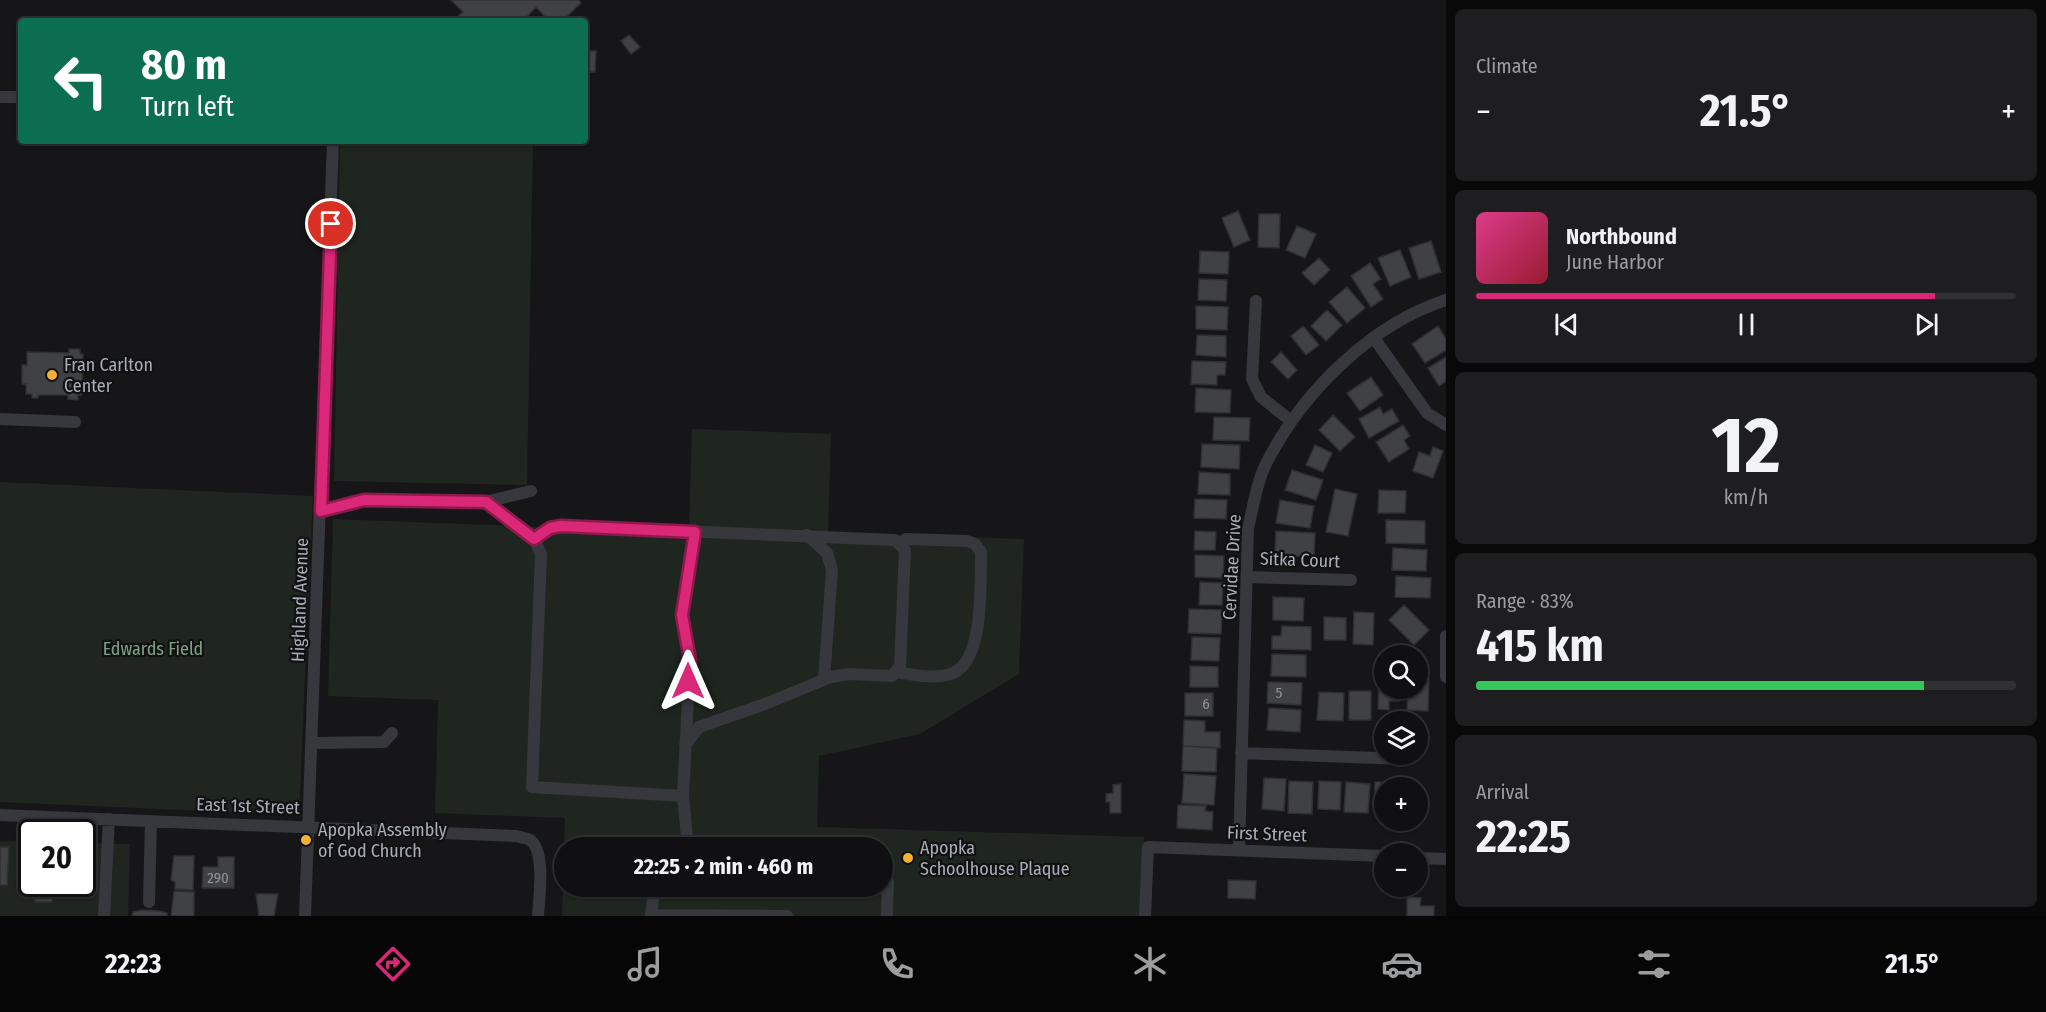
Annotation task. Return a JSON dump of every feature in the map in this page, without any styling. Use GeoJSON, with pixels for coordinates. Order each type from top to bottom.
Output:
{"type":"FeatureCollection","features":[{"type":"Feature","properties":{"kind":"street"},"geometry":{"type":"LineString","coordinates":[[0,97],[18,97]]}},
{"type":"Feature","properties":{"kind":"street","name":"Highland Avenue"},"geometry":{"type":"LineString","coordinates":[[305,916],[333,144]]}},
{"type":"Feature","properties":{"kind":"street","name":"Cervidae Drive"},"geometry":{"type":"LineString","coordinates":[[1239,850],[1248,528],[1257,489],[1268,460],[1291,421],[1339,367],[1374,338],[1415,312],[1446,300]]}},
{"type":"Feature","properties":{"kind":"street"},"geometry":{"type":"LineString","coordinates":[[1256,301],[1252,379],[1261,397],[1291,421]]}},
{"type":"Feature","properties":{"kind":"street"},"geometry":{"type":"LineString","coordinates":[[1374,338],[1427,413],[1446,425]]}},
{"type":"Feature","properties":{"kind":"street"},"geometry":{"type":"LineString","coordinates":[[0,419],[75,422]]}},
{"type":"Feature","properties":{"kind":"street"},"geometry":{"type":"LineString","coordinates":[[321,511],[364,500],[486,502],[531,491]]}},
{"type":"Feature","properties":{"kind":"street"},"geometry":{"type":"LineString","coordinates":[[486,502],[534,539],[541,554],[532,787],[683,796]]}},
{"type":"Feature","properties":{"kind":"street"},"geometry":{"type":"LineString","coordinates":[[534,539],[550,528],[561,526],[806,534],[895,540],[901,543],[904,549],[898,672],[892,676],[849,674],[824,680],[699,727],[686,745]]}},
{"type":"Feature","properties":{"kind":"street"},"geometry":{"type":"LineString","coordinates":[[687,837],[683,796],[690,660],[682,615],[695,532]]}},
{"type":"Feature","properties":{"kind":"street"},"geometry":{"type":"LineString","coordinates":[[806,534],[827,553],[832,570],[824,680]]}},
{"type":"Feature","properties":{"kind":"street"},"geometry":{"type":"LineString","coordinates":[[898,672],[921,676],[952,674],[962,668],[976,641],[981,552],[967,541],[906,539],[901,543]]}},
{"type":"Feature","properties":{"kind":"street","name":"Sitka Court"},"geometry":{"type":"LineString","coordinates":[[1248,577],[1351,580]]}},
{"type":"Feature","properties":{"kind":"street"},"geometry":{"type":"LineString","coordinates":[[1445,677],[1446,636]]}},
{"type":"Feature","properties":{"kind":"street"},"geometry":{"type":"LineString","coordinates":[[313,742],[384,742],[392,734]]}},
{"type":"Feature","properties":{"kind":"street"},"geometry":{"type":"LineString","coordinates":[[1241,753],[1374,758]]}},
{"type":"Feature","properties":{"kind":"street","name":"East 1st Street"},"geometry":{"type":"LineString","coordinates":[[0,815],[516,836],[530,840],[537,849],[540,863],[538,916]]}},
{"type":"Feature","properties":{"kind":"street"},"geometry":{"type":"LineString","coordinates":[[104,916],[109,819]]}},
{"type":"Feature","properties":{"kind":"street"},"geometry":{"type":"LineString","coordinates":[[149,902],[151,820]]}},
{"type":"Feature","properties":{"kind":"street","name":"First Street"},"geometry":{"type":"LineString","coordinates":[[1145,916],[1148,847],[1374,856]]}},
{"type":"Feature","properties":{"kind":"street"},"geometry":{"type":"LineString","coordinates":[[1428,858],[1446,859]]}},
{"type":"Feature","properties":{"kind":"street"},"geometry":{"type":"LineString","coordinates":[[653,897],[651,916],[787,916]]}},
{"type":"Feature","properties":{"kind":"street"},"geometry":{"type":"LineString","coordinates":[[887,916],[888,897]]}},
{"type":"Feature","properties":{"kind":"green space"},"geometry":{"type":"Polygon","coordinates":[[[340,144],[533,144],[527,485],[334,481],[340,144]]]}},
{"type":"Feature","properties":{"kind":"green space"},"geometry":{"type":"Polygon","coordinates":[[[692,429],[831,434],[828,533],[1024,539],[1019,674],[920,734],[819,756],[817,827],[1144,837],[1141,916],[562,916],[563,897],[893,897],[893,837],[564,837],[565,818],[435,813],[438,700],[328,696],[333,519],[542,527],[542,524],[689,528],[692,429]]]}},
{"type":"Feature","properties":{"kind":"green space","name":"Edwards Field"},"geometry":{"type":"Polygon","coordinates":[[[0,482],[313,496],[299,815],[0,802],[0,482]]]}},
{"type":"Feature","properties":{"kind":"green space"},"geometry":{"type":"Polygon","coordinates":[[[0,841],[18,842],[18,897],[96,897],[96,843],[130,844],[128,916],[0,916],[0,841]]]}},
{"type":"Feature","properties":{"kind":"building"},"geometry":{"type":"Polygon","coordinates":[[[451,0],[579,0],[581,3],[565,18],[546,18],[536,7],[526,18],[456,18],[463,12],[451,0]]]}},
{"type":"Feature","properties":{"kind":"building"},"geometry":{"type":"Polygon","coordinates":[[[629,35],[640,47],[631,54],[621,41],[629,35]]]}},
{"type":"Feature","properties":{"kind":"building"},"geometry":{"type":"Polygon","coordinates":[[[588,51],[596,51],[595,72],[588,72],[588,51]]]}},
{"type":"Feature","properties":{"kind":"building"},"geometry":{"type":"Polygon","coordinates":[[[1238,211],[1250,240],[1234,247],[1222,218],[1238,211]]]}},
{"type":"Feature","properties":{"kind":"building"},"geometry":{"type":"Polygon","coordinates":[[[1259,214],[1280,214],[1279,248],[1258,247],[1259,214]]]}},
{"type":"Feature","properties":{"kind":"building"},"geometry":{"type":"Polygon","coordinates":[[[1297,226],[1316,234],[1305,258],[1286,250],[1297,226]]]}},
{"type":"Feature","properties":{"kind":"building"},"geometry":{"type":"Polygon","coordinates":[[[1431,241],[1441,272],[1419,279],[1409,248],[1431,241]]]}},
{"type":"Feature","properties":{"kind":"building"},"geometry":{"type":"Polygon","coordinates":[[[1400,250],[1411,277],[1390,286],[1378,258],[1400,250]]]}},
{"type":"Feature","properties":{"kind":"building"},"geometry":{"type":"Polygon","coordinates":[[[1200,251],[1229,252],[1228,274],[1199,273],[1200,251]]]}},
{"type":"Feature","properties":{"kind":"building"},"geometry":{"type":"Polygon","coordinates":[[[1319,258],[1330,270],[1314,285],[1302,273],[1319,258]]]}},
{"type":"Feature","properties":{"kind":"building"},"geometry":{"type":"Polygon","coordinates":[[[1370,263],[1381,279],[1373,284],[1383,299],[1371,307],[1351,276],[1370,263]]]}},
{"type":"Feature","properties":{"kind":"building"},"geometry":{"type":"Polygon","coordinates":[[[1199,279],[1227,280],[1226,301],[1198,300],[1199,279]]]}},
{"type":"Feature","properties":{"kind":"building"},"geometry":{"type":"Polygon","coordinates":[[[1347,287],[1365,308],[1347,323],[1329,302],[1347,287]]]}},
{"type":"Feature","properties":{"kind":"building"},"geometry":{"type":"Polygon","coordinates":[[[1196,306],[1228,307],[1227,330],[1196,329],[1196,306]]]}},
{"type":"Feature","properties":{"kind":"building"},"geometry":{"type":"Polygon","coordinates":[[[1327,310],[1342,325],[1326,341],[1311,326],[1327,310]]]}},
{"type":"Feature","properties":{"kind":"building"},"geometry":{"type":"Polygon","coordinates":[[[1303,326],[1319,345],[1306,355],[1291,336],[1303,326]]]}},
{"type":"Feature","properties":{"kind":"building"},"geometry":{"type":"Polygon","coordinates":[[[1438,326],[1446,339],[1446,350],[1425,363],[1412,344],[1438,326]]]}},
{"type":"Feature","properties":{"kind":"building"},"geometry":{"type":"Polygon","coordinates":[[[1197,335],[1226,336],[1226,357],[1196,355],[1197,335]]]}},
{"type":"Feature","properties":{"kind":"building","name":"Fran Carlton Center"},"geometry":{"type":"Polygon","coordinates":[[[69,349],[80,349],[80,354],[83,354],[82,395],[78,395],[78,400],[68,399],[68,395],[38,395],[38,398],[32,398],[32,394],[26,394],[26,384],[22,384],[22,365],[27,365],[27,352],[69,353],[69,349]]]}},
{"type":"Feature","properties":{"kind":"building"},"geometry":{"type":"Polygon","coordinates":[[[1281,352],[1297,370],[1288,379],[1271,362],[1281,352]]]}},
{"type":"Feature","properties":{"kind":"building"},"geometry":{"type":"Polygon","coordinates":[[[1446,357],[1446,381],[1439,386],[1428,368],[1446,357]]]}},
{"type":"Feature","properties":{"kind":"building"},"geometry":{"type":"Polygon","coordinates":[[[1192,361],[1226,362],[1225,375],[1217,375],[1217,385],[1191,384],[1192,361]]]}},
{"type":"Feature","properties":{"kind":"building"},"geometry":{"type":"Polygon","coordinates":[[[1371,377],[1383,395],[1360,411],[1347,393],[1371,377]]]}},
{"type":"Feature","properties":{"kind":"building"},"geometry":{"type":"Polygon","coordinates":[[[1196,388],[1231,390],[1230,413],[1195,412],[1196,388]]]}},
{"type":"Feature","properties":{"kind":"building"},"geometry":{"type":"Polygon","coordinates":[[[1380,407],[1383,414],[1392,409],[1399,421],[1369,438],[1359,419],[1380,407]]]}},
{"type":"Feature","properties":{"kind":"building"},"geometry":{"type":"Polygon","coordinates":[[[1333,415],[1355,437],[1340,451],[1319,430],[1333,415]]]}},
{"type":"Feature","properties":{"kind":"building"},"geometry":{"type":"Polygon","coordinates":[[[1214,417],[1250,418],[1249,441],[1213,440],[1214,417]]]}},
{"type":"Feature","properties":{"kind":"building"},"geometry":{"type":"Polygon","coordinates":[[[1403,425],[1410,436],[1404,440],[1409,449],[1389,462],[1376,442],[1403,425]]]}},
{"type":"Feature","properties":{"kind":"building"},"geometry":{"type":"Polygon","coordinates":[[[1202,444],[1240,445],[1239,469],[1201,467],[1202,444]]]}},
{"type":"Feature","properties":{"kind":"building"},"geometry":{"type":"Polygon","coordinates":[[[1315,445],[1332,453],[1323,472],[1306,465],[1315,445]]]}},
{"type":"Feature","properties":{"kind":"building"},"geometry":{"type":"Polygon","coordinates":[[[1433,447],[1443,451],[1433,478],[1413,471],[1419,452],[1430,456],[1433,447]]]}},
{"type":"Feature","properties":{"kind":"building"},"geometry":{"type":"Polygon","coordinates":[[[1292,470],[1323,480],[1316,500],[1285,490],[1292,470]]]}},
{"type":"Feature","properties":{"kind":"building"},"geometry":{"type":"Polygon","coordinates":[[[1199,472],[1230,474],[1230,495],[1198,494],[1199,472]]]}},
{"type":"Feature","properties":{"kind":"building"},"geometry":{"type":"Polygon","coordinates":[[[1335,489],[1357,494],[1348,536],[1326,532],[1335,489]]]}},
{"type":"Feature","properties":{"kind":"building"},"geometry":{"type":"Polygon","coordinates":[[[1379,490],[1406,491],[1405,513],[1378,513],[1379,490]]]}},
{"type":"Feature","properties":{"kind":"building"},"geometry":{"type":"Polygon","coordinates":[[[1195,499],[1227,500],[1226,519],[1194,518],[1195,499]]]}},
{"type":"Feature","properties":{"kind":"building"},"geometry":{"type":"Polygon","coordinates":[[[1280,500],[1314,506],[1310,528],[1276,523],[1280,500]]]}},
{"type":"Feature","properties":{"kind":"building"},"geometry":{"type":"Polygon","coordinates":[[[1386,520],[1425,521],[1425,544],[1386,543],[1386,520]]]}},
{"type":"Feature","properties":{"kind":"building"},"geometry":{"type":"Polygon","coordinates":[[[1195,531],[1216,532],[1215,550],[1194,550],[1195,531]]]}},
{"type":"Feature","properties":{"kind":"building"},"geometry":{"type":"Polygon","coordinates":[[[1276,531],[1315,533],[1314,557],[1275,555],[1276,531]]]}},
{"type":"Feature","properties":{"kind":"building"},"geometry":{"type":"Polygon","coordinates":[[[1393,548],[1427,550],[1426,571],[1392,570],[1393,548]]]}},
{"type":"Feature","properties":{"kind":"building"},"geometry":{"type":"Polygon","coordinates":[[[1195,555],[1224,556],[1223,578],[1195,577],[1195,555]]]}},
{"type":"Feature","properties":{"kind":"building"},"geometry":{"type":"Polygon","coordinates":[[[1396,576],[1431,578],[1430,598],[1395,597],[1396,576]]]}},
{"type":"Feature","properties":{"kind":"building"},"geometry":{"type":"Polygon","coordinates":[[[1200,582],[1223,583],[1222,605],[1199,605],[1200,582]]]}},
{"type":"Feature","properties":{"kind":"building"},"geometry":{"type":"Polygon","coordinates":[[[1273,597],[1304,598],[1303,621],[1273,620],[1273,597]]]}},
{"type":"Feature","properties":{"kind":"building"},"geometry":{"type":"Polygon","coordinates":[[[1404,605],[1429,630],[1414,645],[1389,620],[1404,605]]]}},
{"type":"Feature","properties":{"kind":"building"},"geometry":{"type":"Polygon","coordinates":[[[1189,609],[1222,610],[1221,634],[1188,633],[1189,609]]]}},
{"type":"Feature","properties":{"kind":"building"},"geometry":{"type":"Polygon","coordinates":[[[1354,612],[1374,613],[1373,645],[1353,644],[1354,612]]]}},
{"type":"Feature","properties":{"kind":"building"},"geometry":{"type":"Polygon","coordinates":[[[1324,617],[1346,618],[1346,640],[1324,640],[1324,617]]]}},
{"type":"Feature","properties":{"kind":"building"},"geometry":{"type":"Polygon","coordinates":[[[1282,626],[1311,627],[1311,650],[1272,649],[1272,636],[1281,636],[1282,626]]]}},
{"type":"Feature","properties":{"kind":"building"},"geometry":{"type":"Polygon","coordinates":[[[1192,637],[1220,638],[1219,661],[1191,660],[1192,637]]]}},
{"type":"Feature","properties":{"kind":"building"},"geometry":{"type":"Polygon","coordinates":[[[1272,654],[1306,655],[1306,677],[1271,676],[1272,654]]]}},
{"type":"Feature","properties":{"kind":"building"},"geometry":{"type":"Polygon","coordinates":[[[1190,666],[1218,667],[1218,687],[1190,687],[1190,666]]]}},
{"type":"Feature","properties":{"kind":"building"},"geometry":{"type":"Polygon","coordinates":[[[1429,679],[1428,711],[1407,710],[1408,699],[1428,699],[1429,679]]]}},
{"type":"Feature","properties":{"kind":"building"},"geometry":{"type":"Polygon","coordinates":[[[1268,682],[1302,683],[1301,705],[1267,703],[1268,682]]]}},
{"type":"Feature","properties":{"kind":"building"},"geometry":{"type":"Polygon","coordinates":[[[1349,691],[1371,691],[1371,720],[1349,720],[1349,691]]]}},
{"type":"Feature","properties":{"kind":"building"},"geometry":{"type":"Polygon","coordinates":[[[1319,692],[1344,693],[1343,721],[1317,720],[1319,692]]]}},
{"type":"Feature","properties":{"kind":"building"},"geometry":{"type":"Polygon","coordinates":[[[1185,693],[1213,693],[1213,716],[1185,716],[1185,693]]]}},
{"type":"Feature","properties":{"kind":"building"},"geometry":{"type":"Polygon","coordinates":[[[1378,699],[1399,699],[1399,701],[1389,701],[1389,710],[1378,709],[1378,699]]]}},
{"type":"Feature","properties":{"kind":"building"},"geometry":{"type":"Polygon","coordinates":[[[1269,708],[1301,710],[1300,732],[1267,730],[1269,708]]]}},
{"type":"Feature","properties":{"kind":"building"},"geometry":{"type":"Polygon","coordinates":[[[1184,720],[1205,721],[1205,732],[1220,732],[1220,748],[1183,746],[1184,720]]]}},
{"type":"Feature","properties":{"kind":"building"},"geometry":{"type":"Polygon","coordinates":[[[1183,746],[1217,748],[1216,772],[1182,771],[1183,746]]]}},
{"type":"Feature","properties":{"kind":"building"},"geometry":{"type":"Polygon","coordinates":[[[1184,774],[1216,776],[1214,805],[1182,803],[1184,774]]]}},
{"type":"Feature","properties":{"kind":"building"},"geometry":{"type":"Polygon","coordinates":[[[1264,778],[1286,779],[1284,811],[1262,809],[1264,778]]]}},
{"type":"Feature","properties":{"kind":"building"},"geometry":{"type":"Polygon","coordinates":[[[1289,781],[1313,782],[1312,814],[1288,813],[1289,781]]]}},
{"type":"Feature","properties":{"kind":"building"},"geometry":{"type":"Polygon","coordinates":[[[1319,781],[1341,782],[1340,810],[1318,809],[1319,781]]]}},
{"type":"Feature","properties":{"kind":"building"},"geometry":{"type":"Polygon","coordinates":[[[1346,782],[1370,784],[1368,813],[1344,812],[1346,782]]]}},
{"type":"Feature","properties":{"kind":"building"},"geometry":{"type":"Polygon","coordinates":[[[1121,784],[1121,813],[1110,813],[1110,802],[1106,802],[1106,794],[1113,793],[1113,785],[1121,784]]]}},
{"type":"Feature","properties":{"kind":"building"},"geometry":{"type":"Polygon","coordinates":[[[1178,805],[1206,806],[1205,811],[1213,812],[1212,830],[1177,828],[1178,805]]]}},
{"type":"Feature","properties":{"kind":"building"},"geometry":{"type":"Polygon","coordinates":[[[0,847],[9,847],[7,885],[0,885],[0,847]]]}},
{"type":"Feature","properties":{"kind":"building"},"geometry":{"type":"Polygon","coordinates":[[[174,856],[194,856],[193,890],[175,889],[175,882],[171,880],[174,856]]]}},
{"type":"Feature","properties":{"kind":"building"},"geometry":{"type":"Polygon","coordinates":[[[218,857],[234,857],[234,888],[202,888],[203,867],[218,867],[218,857]]]}},
{"type":"Feature","properties":{"kind":"building"},"geometry":{"type":"Polygon","coordinates":[[[1228,880],[1256,881],[1255,899],[1228,898],[1228,880]]]}},
{"type":"Feature","properties":{"kind":"building"},"geometry":{"type":"Polygon","coordinates":[[[174,891],[194,892],[194,916],[171,916],[174,891]]]}},
{"type":"Feature","properties":{"kind":"building"},"geometry":{"type":"Polygon","coordinates":[[[256,894],[278,894],[274,916],[259,916],[256,894]]]}},
{"type":"Feature","properties":{"kind":"building"},"geometry":{"type":"Polygon","coordinates":[[[35,897],[52,897],[52,902],[35,902],[35,897]]]}},
{"type":"Feature","properties":{"kind":"building"},"geometry":{"type":"Polygon","coordinates":[[[1407,897],[1421,898],[1420,906],[1434,906],[1434,916],[1407,916],[1407,897]]]}},
{"type":"Feature","properties":{"kind":"building"},"geometry":{"type":"Polygon","coordinates":[[[159,911],[167,913],[167,916],[132,916],[133,912],[159,911]]]}},
{"type":"Feature","properties":{"kind":"place","name":"Fran Carlton Center"},"geometry":{"type":"Point","coordinates":[52,375]}},
{"type":"Feature","properties":{"kind":"place","name":"Apopka Assembly of God Church"},"geometry":{"type":"Point","coordinates":[306,840]}},
{"type":"Feature","properties":{"kind":"place","name":"Apopka Schoolhouse Plaque"},"geometry":{"type":"Point","coordinates":[908,858]}},
{"type":"Feature","properties":{"kind":"route"},"geometry":{"type":"LineString","coordinates":[[331,224],[321,511],[364,500],[486,502],[534,539],[550,528],[561,526],[695,532],[682,615],[690,660],[688,681]]}}]}
